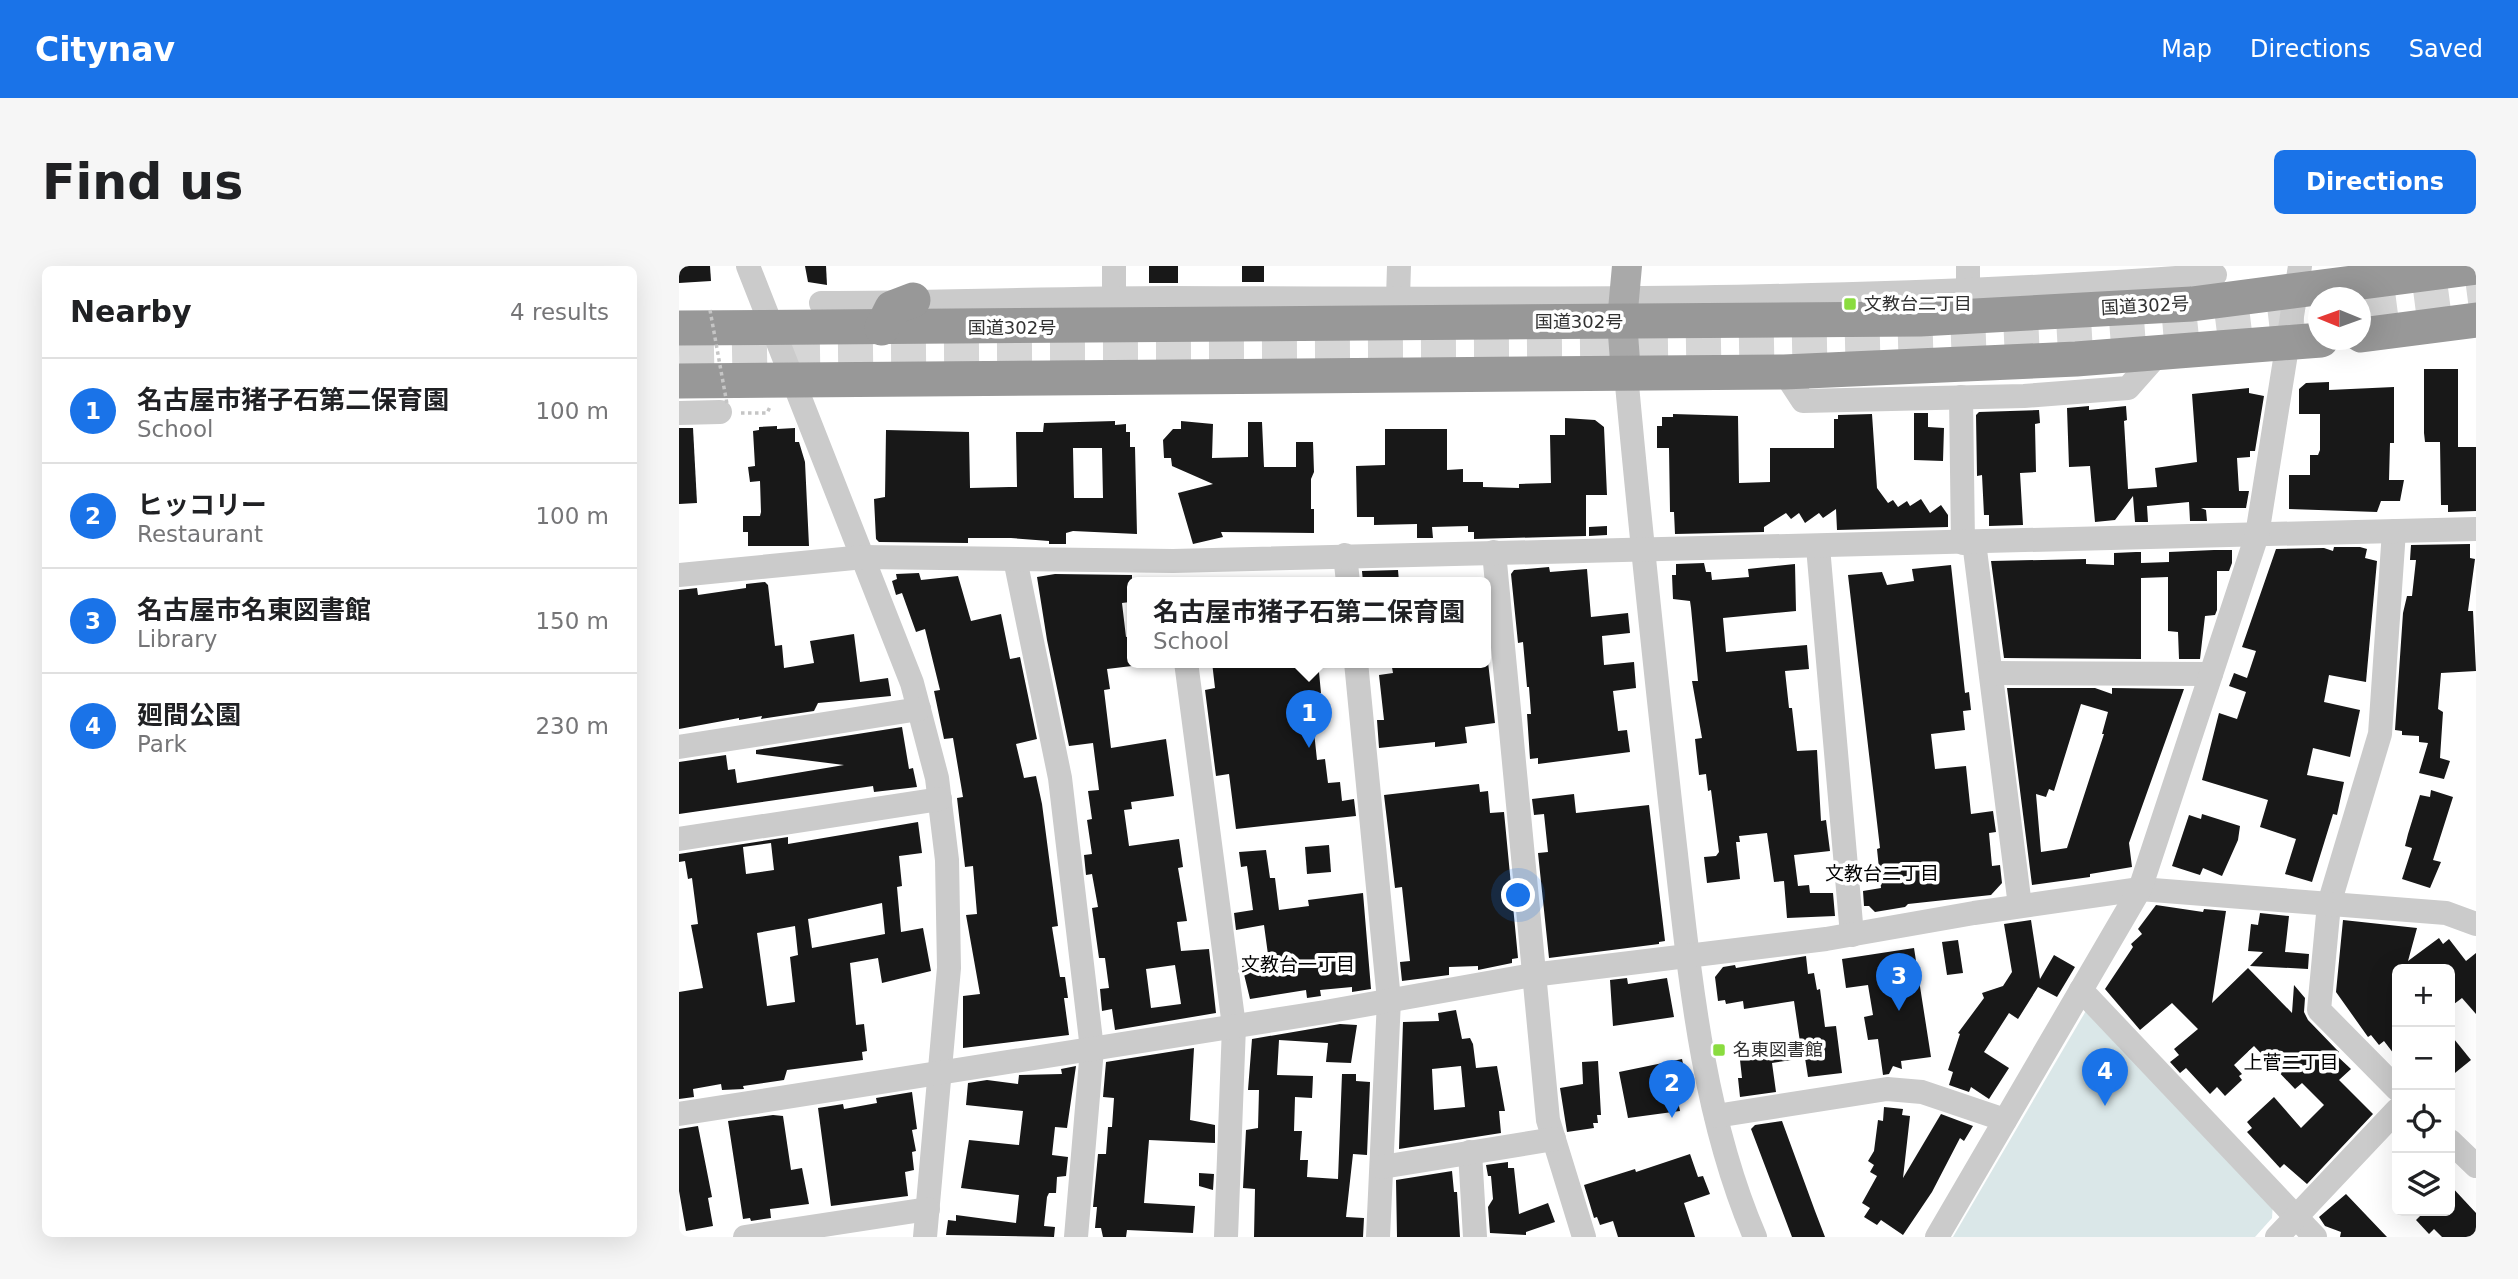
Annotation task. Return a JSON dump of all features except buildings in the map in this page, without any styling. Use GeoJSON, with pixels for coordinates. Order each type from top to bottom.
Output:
{"type":"FeatureCollection","features":[{"type":"Feature","properties":{"kind":"highway","name":"国道302号"},"geometry":{"type":"LineString","coordinates":[[679,328],[882,328],[1408,297],[1623,310],[1731,323],[1920,319],[2192,304],[2298,278],[2476,267]]}},
{"type":"Feature","properties":{"kind":"highway"},"geometry":{"type":"LineString","coordinates":[[2088,285],[2113,308]]}},
{"type":"Feature","properties":{"kind":"highway"},"geometry":{"type":"LineString","coordinates":[[1731,323],[1764,297]]}},
{"type":"Feature","properties":{"kind":"highway"},"geometry":{"type":"LineString","coordinates":[[882,328],[892,308],[913,300]]}},
{"type":"Feature","properties":{"kind":"highway"},"geometry":{"type":"LineString","coordinates":[[2371,334],[2476,320]]}},
{"type":"Feature","properties":{"kind":"highway"},"geometry":{"type":"LineString","coordinates":[[679,381],[1784,372],[2011,363],[2305,341]]}},
{"type":"Feature","properties":{"kind":"main road"},"geometry":{"type":"LineString","coordinates":[[1626,374],[1623,310],[1627,266]]}},
{"type":"Feature","properties":{"kind":"street"},"geometry":{"type":"LineString","coordinates":[[748,266],[770,327],[864,557],[919,709],[940,799],[947,860],[949,968],[925,1237]]}},
{"type":"Feature","properties":{"kind":"street"},"geometry":{"type":"LineString","coordinates":[[1114,266],[1114,298]]}},
{"type":"Feature","properties":{"kind":"street"},"geometry":{"type":"LineString","coordinates":[[1623,310],[1968,277],[2088,285],[2215,275]]}},
{"type":"Feature","properties":{"kind":"street"},"geometry":{"type":"LineString","coordinates":[[1937,1237],[2140,889],[2257,535],[2305,341],[2298,278]]}},
{"type":"Feature","properties":{"kind":"street"},"geometry":{"type":"LineString","coordinates":[[821,303],[1408,297]]}},
{"type":"Feature","properties":{"kind":"street"},"geometry":{"type":"LineString","coordinates":[[1784,372],[1803,401],[1961,397],[2128,388],[2159,353]]}},
{"type":"Feature","properties":{"kind":"street"},"geometry":{"type":"LineString","coordinates":[[1626,374],[1642,552],[1688,956],[1716,1116],[1737,1190],[1755,1237]]}},
{"type":"Feature","properties":{"kind":"street"},"geometry":{"type":"LineString","coordinates":[[1961,397],[1969,542],[1991,673],[2020,906]]}},
{"type":"Feature","properties":{"kind":"street"},"geometry":{"type":"LineString","coordinates":[[679,412],[723,408]]}},
{"type":"Feature","properties":{"kind":"street"},"geometry":{"type":"LineString","coordinates":[[679,575],[864,557],[1015,559],[1175,572],[1345,555],[1642,552],[2476,529]]}},
{"type":"Feature","properties":{"kind":"street"},"geometry":{"type":"LineString","coordinates":[[2392,1084],[2319,1010],[2329,904],[2379,734],[2394,531]]}},
{"type":"Feature","properties":{"kind":"street"},"geometry":{"type":"LineString","coordinates":[[1818,547],[1853,935]]}},
{"type":"Feature","properties":{"kind":"street"},"geometry":{"type":"LineString","coordinates":[[1494,552],[1532,975],[1548,1120],[1584,1237]]}},
{"type":"Feature","properties":{"kind":"street"},"geometry":{"type":"LineString","coordinates":[[1345,555],[1347,577]]}},
{"type":"Feature","properties":{"kind":"street"},"geometry":{"type":"LineString","coordinates":[[1015,559],[1060,778],[1092,1049],[1076,1237]]}},
{"type":"Feature","properties":{"kind":"street"},"geometry":{"type":"LineString","coordinates":[[1187,668],[1234,1026],[1226,1237]]}},
{"type":"Feature","properties":{"kind":"street"},"geometry":{"type":"LineString","coordinates":[[1357,668],[1389,1000],[1378,1237]]}},
{"type":"Feature","properties":{"kind":"street"},"geometry":{"type":"LineString","coordinates":[[1991,673],[2211,674]]}},
{"type":"Feature","properties":{"kind":"street"},"geometry":{"type":"LineString","coordinates":[[679,747],[919,709]]}},
{"type":"Feature","properties":{"kind":"street"},"geometry":{"type":"LineString","coordinates":[[679,839],[940,799]]}},
{"type":"Feature","properties":{"kind":"street"},"geometry":{"type":"LineString","coordinates":[[679,1114],[1234,1026],[1532,975],[1853,935],[2020,906],[2140,889],[2446,913],[2476,924]]}},
{"type":"Feature","properties":{"kind":"street"},"geometry":{"type":"LineString","coordinates":[[2081,990],[2315,1237]]}},
{"type":"Feature","properties":{"kind":"street"},"geometry":{"type":"LineString","coordinates":[[1716,1116],[1887,1089],[1922,1092],[2005,1120]]}},
{"type":"Feature","properties":{"kind":"street"},"geometry":{"type":"LineString","coordinates":[[2277,1237],[2392,1115]]}},
{"type":"Feature","properties":{"kind":"street"},"geometry":{"type":"LineString","coordinates":[[1381,1167],[1554,1139]]}},
{"type":"Feature","properties":{"kind":"street"},"geometry":{"type":"LineString","coordinates":[[2455,1146],[2476,1166]]}},
{"type":"Feature","properties":{"kind":"street"},"geometry":{"type":"LineString","coordinates":[[1470,1152],[1475,1237]]}},
{"type":"Feature","properties":{"kind":"street"},"geometry":{"type":"LineString","coordinates":[[753,1236],[928,1209]]}},
{"type":"Feature","properties":{"kind":"path"},"geometry":{"type":"LineString","coordinates":[[710,310],[723,408],[767,413]]}},
{"type":"Feature","properties":{"kind":"shaded area"},"geometry":{"type":"Polygon","coordinates":[[[2087,1009],[2273,1202],[2272,1218],[2255,1237],[1953,1237],[2087,1009]]]}},
{"type":"Feature","properties":{"kind":"tunnel"},"geometry":{"type":"LineString","coordinates":[[2371,300],[2476,286]]}},
{"type":"Feature","properties":{"kind":"tunnel"},"geometry":{"type":"LineString","coordinates":[[679,352],[1581,344],[1998,335],[2189,322],[2308,308]]}},
{"type":"Feature","properties":{"kind":"place","name":"文教台二丁目"},"geometry":{"type":"Point","coordinates":[1850,304]}},
{"type":"Feature","properties":{"kind":"place","name":"名古屋市猪子石第二保育園"},"geometry":{"type":"Point","coordinates":[1309,748]}},
{"type":"Feature","properties":{"kind":"place","name":"名古屋市名東図書館"},"geometry":{"type":"Point","coordinates":[1899,1011]}},
{"type":"Feature","properties":{"kind":"place","name":"名東図書館"},"geometry":{"type":"Point","coordinates":[1719,1050]}},
{"type":"Feature","properties":{"kind":"place","name":"廻間公園"},"geometry":{"type":"Point","coordinates":[2105,1106]}},
{"type":"Feature","properties":{"kind":"place","name":"ヒッコリー"},"geometry":{"type":"Point","coordinates":[1672,1118]}},
{"type":"Feature","properties":{"kind":"district","name":"文教台二丁目"},"geometry":{"type":"Point","coordinates":[1882,873]}},
{"type":"Feature","properties":{"kind":"district","name":"文教台一丁目"},"geometry":{"type":"Point","coordinates":[1298,964]}},
{"type":"Feature","properties":{"kind":"district","name":"上菅二丁目"},"geometry":{"type":"Point","coordinates":[2291,1062]}}]}
